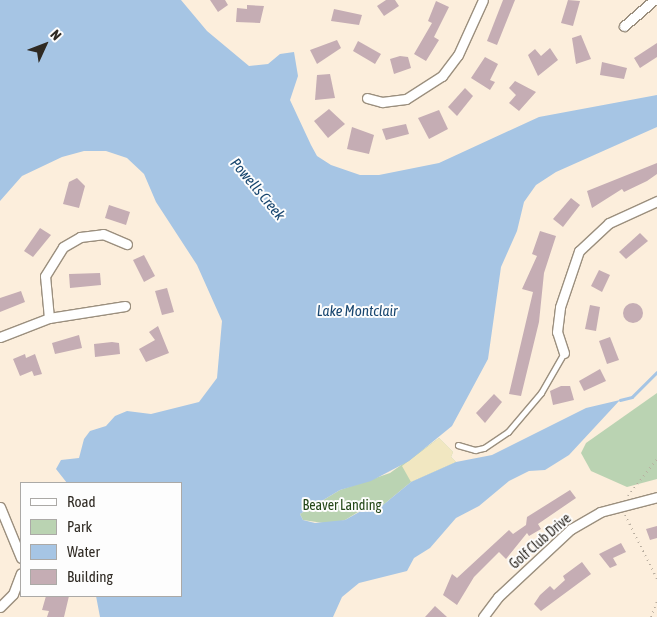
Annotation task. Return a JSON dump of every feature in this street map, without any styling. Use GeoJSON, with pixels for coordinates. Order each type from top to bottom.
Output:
{"type":"FeatureCollection","features":[{"type":"Feature","properties":{"kind":"street"},"geometry":{"type":"LineString","coordinates":[[366,98],[382,102],[406,99],[436,81],[458,55],[483,0]]}},
{"type":"Feature","properties":{"kind":"street"},"geometry":{"type":"LineString","coordinates":[[624,26],[654,0]]}},
{"type":"Feature","properties":{"kind":"street"},"geometry":{"type":"LineString","coordinates":[[564,353],[557,332],[560,307],[579,251],[609,223],[657,201]]}},
{"type":"Feature","properties":{"kind":"street"},"geometry":{"type":"LineString","coordinates":[[49,318],[46,276],[63,247],[80,237],[103,234],[127,244]]}},
{"type":"Feature","properties":{"kind":"street"},"geometry":{"type":"LineString","coordinates":[[0,337],[49,318],[125,306]]}},
{"type":"Feature","properties":{"kind":"street","name":"Golf Club Drive"},"geometry":{"type":"LineString","coordinates":[[483,617],[498,597],[571,529],[600,512],[657,497]]}},
{"type":"Feature","properties":{"kind":"street"},"geometry":{"type":"LineString","coordinates":[[0,507],[20,556]]}},
{"type":"Feature","properties":{"kind":"street"},"geometry":{"type":"LineString","coordinates":[[0,607],[13,594],[20,576]]}},
{"type":"Feature","properties":{"kind":"lane"},"geometry":{"type":"LineString","coordinates":[[458,445],[475,450],[484,448],[508,432],[541,393],[564,353]]}},
{"type":"Feature","properties":{"kind":"path"},"geometry":{"type":"LineString","coordinates":[[657,459],[630,491],[625,504],[624,519],[657,579]]}},
{"type":"Feature","properties":{"kind":"path"},"geometry":{"type":"LineString","coordinates":[[651,617],[657,601]]}},
{"type":"Feature","properties":{"kind":"green space"},"geometry":{"type":"Polygon","coordinates":[[[657,393],[657,479],[627,487],[591,471],[581,453],[586,443],[657,393]]]}},
{"type":"Feature","properties":{"kind":"green space","name":"Beaver Landing"},"geometry":{"type":"Polygon","coordinates":[[[439,438],[453,452],[451,457],[456,462],[411,482],[383,505],[363,509],[345,520],[330,524],[303,520],[300,514],[340,490],[390,473],[439,438]]]}},
{"type":"Feature","properties":{"kind":"sand","name":"Beaver Landing"},"geometry":{"type":"Polygon","coordinates":[[[439,438],[453,452],[451,457],[456,462],[411,482],[402,466],[439,438]]]}},
{"type":"Feature","properties":{"kind":"water","name":"Lake Montclair"},"geometry":{"type":"Polygon","coordinates":[[[0,0],[181,0],[207,31],[249,66],[268,64],[280,54],[294,52],[298,76],[290,100],[311,145],[317,156],[331,165],[360,175],[379,175],[439,163],[539,117],[657,95],[657,127],[556,172],[536,185],[524,202],[517,231],[501,267],[488,359],[452,426],[409,461],[371,481],[340,490],[300,514],[303,520],[315,523],[345,520],[377,502],[383,505],[411,482],[456,462],[492,455],[586,408],[620,400],[569,455],[545,470],[529,471],[509,481],[479,506],[456,518],[430,548],[414,558],[407,571],[359,583],[342,597],[333,617],[100,617],[96,597],[182,597],[182,482],[66,482],[56,469],[61,460],[79,458],[84,439],[90,431],[106,426],[115,416],[127,411],[151,414],[199,402],[217,378],[222,321],[197,265],[156,202],[144,174],[127,158],[106,151],[84,151],[62,157],[22,176],[0,201],[0,0]]]}},
{"type":"Feature","properties":{"kind":"building"},"geometry":{"type":"Polygon","coordinates":[[[210,0],[225,0],[228,5],[218,12],[210,0]]]}},
{"type":"Feature","properties":{"kind":"building"},"geometry":{"type":"Polygon","coordinates":[[[386,0],[395,0],[399,6],[384,16],[377,6],[386,0]]]}},
{"type":"Feature","properties":{"kind":"building"},"geometry":{"type":"Polygon","coordinates":[[[503,0],[515,0],[497,45],[487,41],[503,0]]]}},
{"type":"Feature","properties":{"kind":"building"},"geometry":{"type":"Polygon","coordinates":[[[568,0],[580,1],[573,26],[561,23],[568,0]]]}},
{"type":"Feature","properties":{"kind":"building"},"geometry":{"type":"Polygon","coordinates":[[[436,1],[449,7],[434,37],[439,40],[426,61],[414,54],[432,23],[428,21],[436,1]]]}},
{"type":"Feature","properties":{"kind":"building"},"geometry":{"type":"Polygon","coordinates":[[[247,5],[264,6],[260,23],[236,22],[237,8],[247,9],[247,5]]]}},
{"type":"Feature","properties":{"kind":"building"},"geometry":{"type":"Polygon","coordinates":[[[334,9],[362,15],[359,25],[331,21],[334,9]]]}},
{"type":"Feature","properties":{"kind":"building"},"geometry":{"type":"Polygon","coordinates":[[[581,35],[591,59],[576,64],[572,38],[581,35]]]}},
{"type":"Feature","properties":{"kind":"building"},"geometry":{"type":"Polygon","coordinates":[[[337,40],[341,48],[317,64],[310,50],[337,40]]]}},
{"type":"Feature","properties":{"kind":"building"},"geometry":{"type":"Polygon","coordinates":[[[358,41],[381,54],[375,64],[353,51],[358,41]]]}},
{"type":"Feature","properties":{"kind":"building"},"geometry":{"type":"Polygon","coordinates":[[[657,43],[657,57],[640,68],[634,58],[657,43]]]}},
{"type":"Feature","properties":{"kind":"building"},"geometry":{"type":"Polygon","coordinates":[[[550,48],[558,60],[538,76],[528,55],[535,49],[541,56],[550,48]]]}},
{"type":"Feature","properties":{"kind":"building"},"geometry":{"type":"Polygon","coordinates":[[[400,56],[408,57],[411,68],[394,74],[390,59],[400,56]]]}},
{"type":"Feature","properties":{"kind":"building"},"geometry":{"type":"Polygon","coordinates":[[[485,57],[498,64],[490,80],[495,82],[490,90],[471,78],[485,57]]]}},
{"type":"Feature","properties":{"kind":"building"},"geometry":{"type":"Polygon","coordinates":[[[602,62],[627,68],[624,79],[600,75],[602,62]]]}},
{"type":"Feature","properties":{"kind":"building"},"geometry":{"type":"Polygon","coordinates":[[[330,74],[335,98],[315,100],[317,75],[330,74]]]}},
{"type":"Feature","properties":{"kind":"building"},"geometry":{"type":"Polygon","coordinates":[[[515,81],[536,92],[519,111],[509,103],[516,95],[509,88],[515,81]]]}},
{"type":"Feature","properties":{"kind":"building"},"geometry":{"type":"Polygon","coordinates":[[[465,88],[473,96],[457,116],[448,107],[465,88]]]}},
{"type":"Feature","properties":{"kind":"building"},"geometry":{"type":"Polygon","coordinates":[[[329,109],[345,124],[328,138],[314,121],[329,109]]]}},
{"type":"Feature","properties":{"kind":"building"},"geometry":{"type":"Polygon","coordinates":[[[439,110],[448,129],[429,139],[418,118],[439,110]]]}},
{"type":"Feature","properties":{"kind":"building"},"geometry":{"type":"Polygon","coordinates":[[[406,124],[409,134],[386,140],[382,129],[406,124]]]}},
{"type":"Feature","properties":{"kind":"building"},"geometry":{"type":"Polygon","coordinates":[[[352,127],[374,135],[369,154],[347,149],[352,127]]]}},
{"type":"Feature","properties":{"kind":"building"},"geometry":{"type":"Polygon","coordinates":[[[657,163],[657,174],[647,181],[624,192],[622,189],[592,208],[587,191],[657,163]]]}},
{"type":"Feature","properties":{"kind":"building"},"geometry":{"type":"Polygon","coordinates":[[[77,178],[85,186],[79,208],[63,204],[69,182],[77,178]]]}},
{"type":"Feature","properties":{"kind":"building"},"geometry":{"type":"Polygon","coordinates":[[[571,198],[580,205],[563,227],[553,219],[571,198]]]}},
{"type":"Feature","properties":{"kind":"building"},"geometry":{"type":"Polygon","coordinates":[[[109,205],[130,212],[126,225],[105,218],[109,205]]]}},
{"type":"Feature","properties":{"kind":"building"},"geometry":{"type":"Polygon","coordinates":[[[40,228],[51,235],[33,257],[24,251],[40,228]]]}},
{"type":"Feature","properties":{"kind":"building"},"geometry":{"type":"Polygon","coordinates":[[[540,231],[556,236],[544,273],[539,322],[521,396],[509,394],[533,292],[522,289],[537,256],[532,254],[540,231]]]}},
{"type":"Feature","properties":{"kind":"building"},"geometry":{"type":"Polygon","coordinates":[[[640,233],[648,241],[626,259],[619,252],[640,233]]]}},
{"type":"Feature","properties":{"kind":"building"},"geometry":{"type":"Polygon","coordinates":[[[144,255],[155,276],[144,282],[133,260],[144,255]]]}},
{"type":"Feature","properties":{"kind":"building"},"geometry":{"type":"Polygon","coordinates":[[[599,270],[610,275],[602,292],[591,286],[599,270]]]}},
{"type":"Feature","properties":{"kind":"building"},"geometry":{"type":"Polygon","coordinates":[[[100,273],[101,285],[70,288],[69,274],[100,273]]]}},
{"type":"Feature","properties":{"kind":"building"},"geometry":{"type":"Polygon","coordinates":[[[167,288],[174,312],[162,315],[155,291],[167,288]]]}},
{"type":"Feature","properties":{"kind":"building"},"geometry":{"type":"Polygon","coordinates":[[[21,291],[25,302],[0,312],[0,298],[21,291]]]}},
{"type":"Feature","properties":{"kind":"building"},"geometry":{"type":"Polygon","coordinates":[[[633,303],[640,306],[643,313],[640,320],[633,323],[626,320],[623,313],[626,306],[633,303]]]}},
{"type":"Feature","properties":{"kind":"building"},"geometry":{"type":"Polygon","coordinates":[[[590,305],[600,307],[596,331],[585,329],[590,305]]]}},
{"type":"Feature","properties":{"kind":"building"},"geometry":{"type":"Polygon","coordinates":[[[158,326],[169,353],[146,362],[139,349],[155,340],[149,332],[158,326]]]}},
{"type":"Feature","properties":{"kind":"building"},"geometry":{"type":"Polygon","coordinates":[[[79,335],[82,348],[55,354],[52,343],[79,335]]]}},
{"type":"Feature","properties":{"kind":"building"},"geometry":{"type":"Polygon","coordinates":[[[610,337],[619,360],[607,364],[599,341],[610,337]]]}},
{"type":"Feature","properties":{"kind":"building"},"geometry":{"type":"Polygon","coordinates":[[[119,343],[120,354],[95,357],[94,344],[119,343]]]}},
{"type":"Feature","properties":{"kind":"building"},"geometry":{"type":"Polygon","coordinates":[[[25,354],[26,358],[35,354],[42,374],[34,376],[32,371],[20,376],[13,359],[25,354]]]}},
{"type":"Feature","properties":{"kind":"building"},"geometry":{"type":"Polygon","coordinates":[[[600,369],[606,381],[584,391],[579,381],[600,369]]]}},
{"type":"Feature","properties":{"kind":"building"},"geometry":{"type":"Polygon","coordinates":[[[561,386],[570,386],[574,400],[553,405],[550,391],[561,386]]]}},
{"type":"Feature","properties":{"kind":"building"},"geometry":{"type":"Polygon","coordinates":[[[494,394],[502,402],[485,423],[476,413],[494,394]]]}},
{"type":"Feature","properties":{"kind":"building"},"geometry":{"type":"Polygon","coordinates":[[[570,490],[576,498],[538,524],[541,529],[529,536],[527,533],[506,559],[499,552],[474,577],[457,605],[443,595],[452,574],[457,578],[509,530],[513,534],[526,525],[527,517],[570,490]]]}},
{"type":"Feature","properties":{"kind":"building"},"geometry":{"type":"Polygon","coordinates":[[[657,526],[657,538],[650,540],[646,529],[657,526]]]}},
{"type":"Feature","properties":{"kind":"building"},"geometry":{"type":"Polygon","coordinates":[[[621,543],[626,552],[613,558],[617,565],[610,568],[599,554],[621,543]]]}},
{"type":"Feature","properties":{"kind":"building"},"geometry":{"type":"Polygon","coordinates":[[[582,562],[591,574],[541,611],[534,604],[540,595],[550,586],[554,590],[565,580],[563,576],[582,562]]]}},
{"type":"Feature","properties":{"kind":"building"},"geometry":{"type":"Polygon","coordinates":[[[46,597],[69,597],[64,617],[47,617],[49,611],[42,610],[46,597]]]}},
{"type":"Feature","properties":{"kind":"building"},"geometry":{"type":"Polygon","coordinates":[[[435,606],[447,617],[425,617],[435,606]]]}},
{"type":"Feature","properties":{"kind":"waterway"},"geometry":{"type":"LineString","coordinates":[[620,400],[632,397],[657,372]]}},
{"type":"Feature","properties":{"kind":"water label","name":"Powells Creek"},"geometry":{"type":"Point","coordinates":[258,189]}}]}
